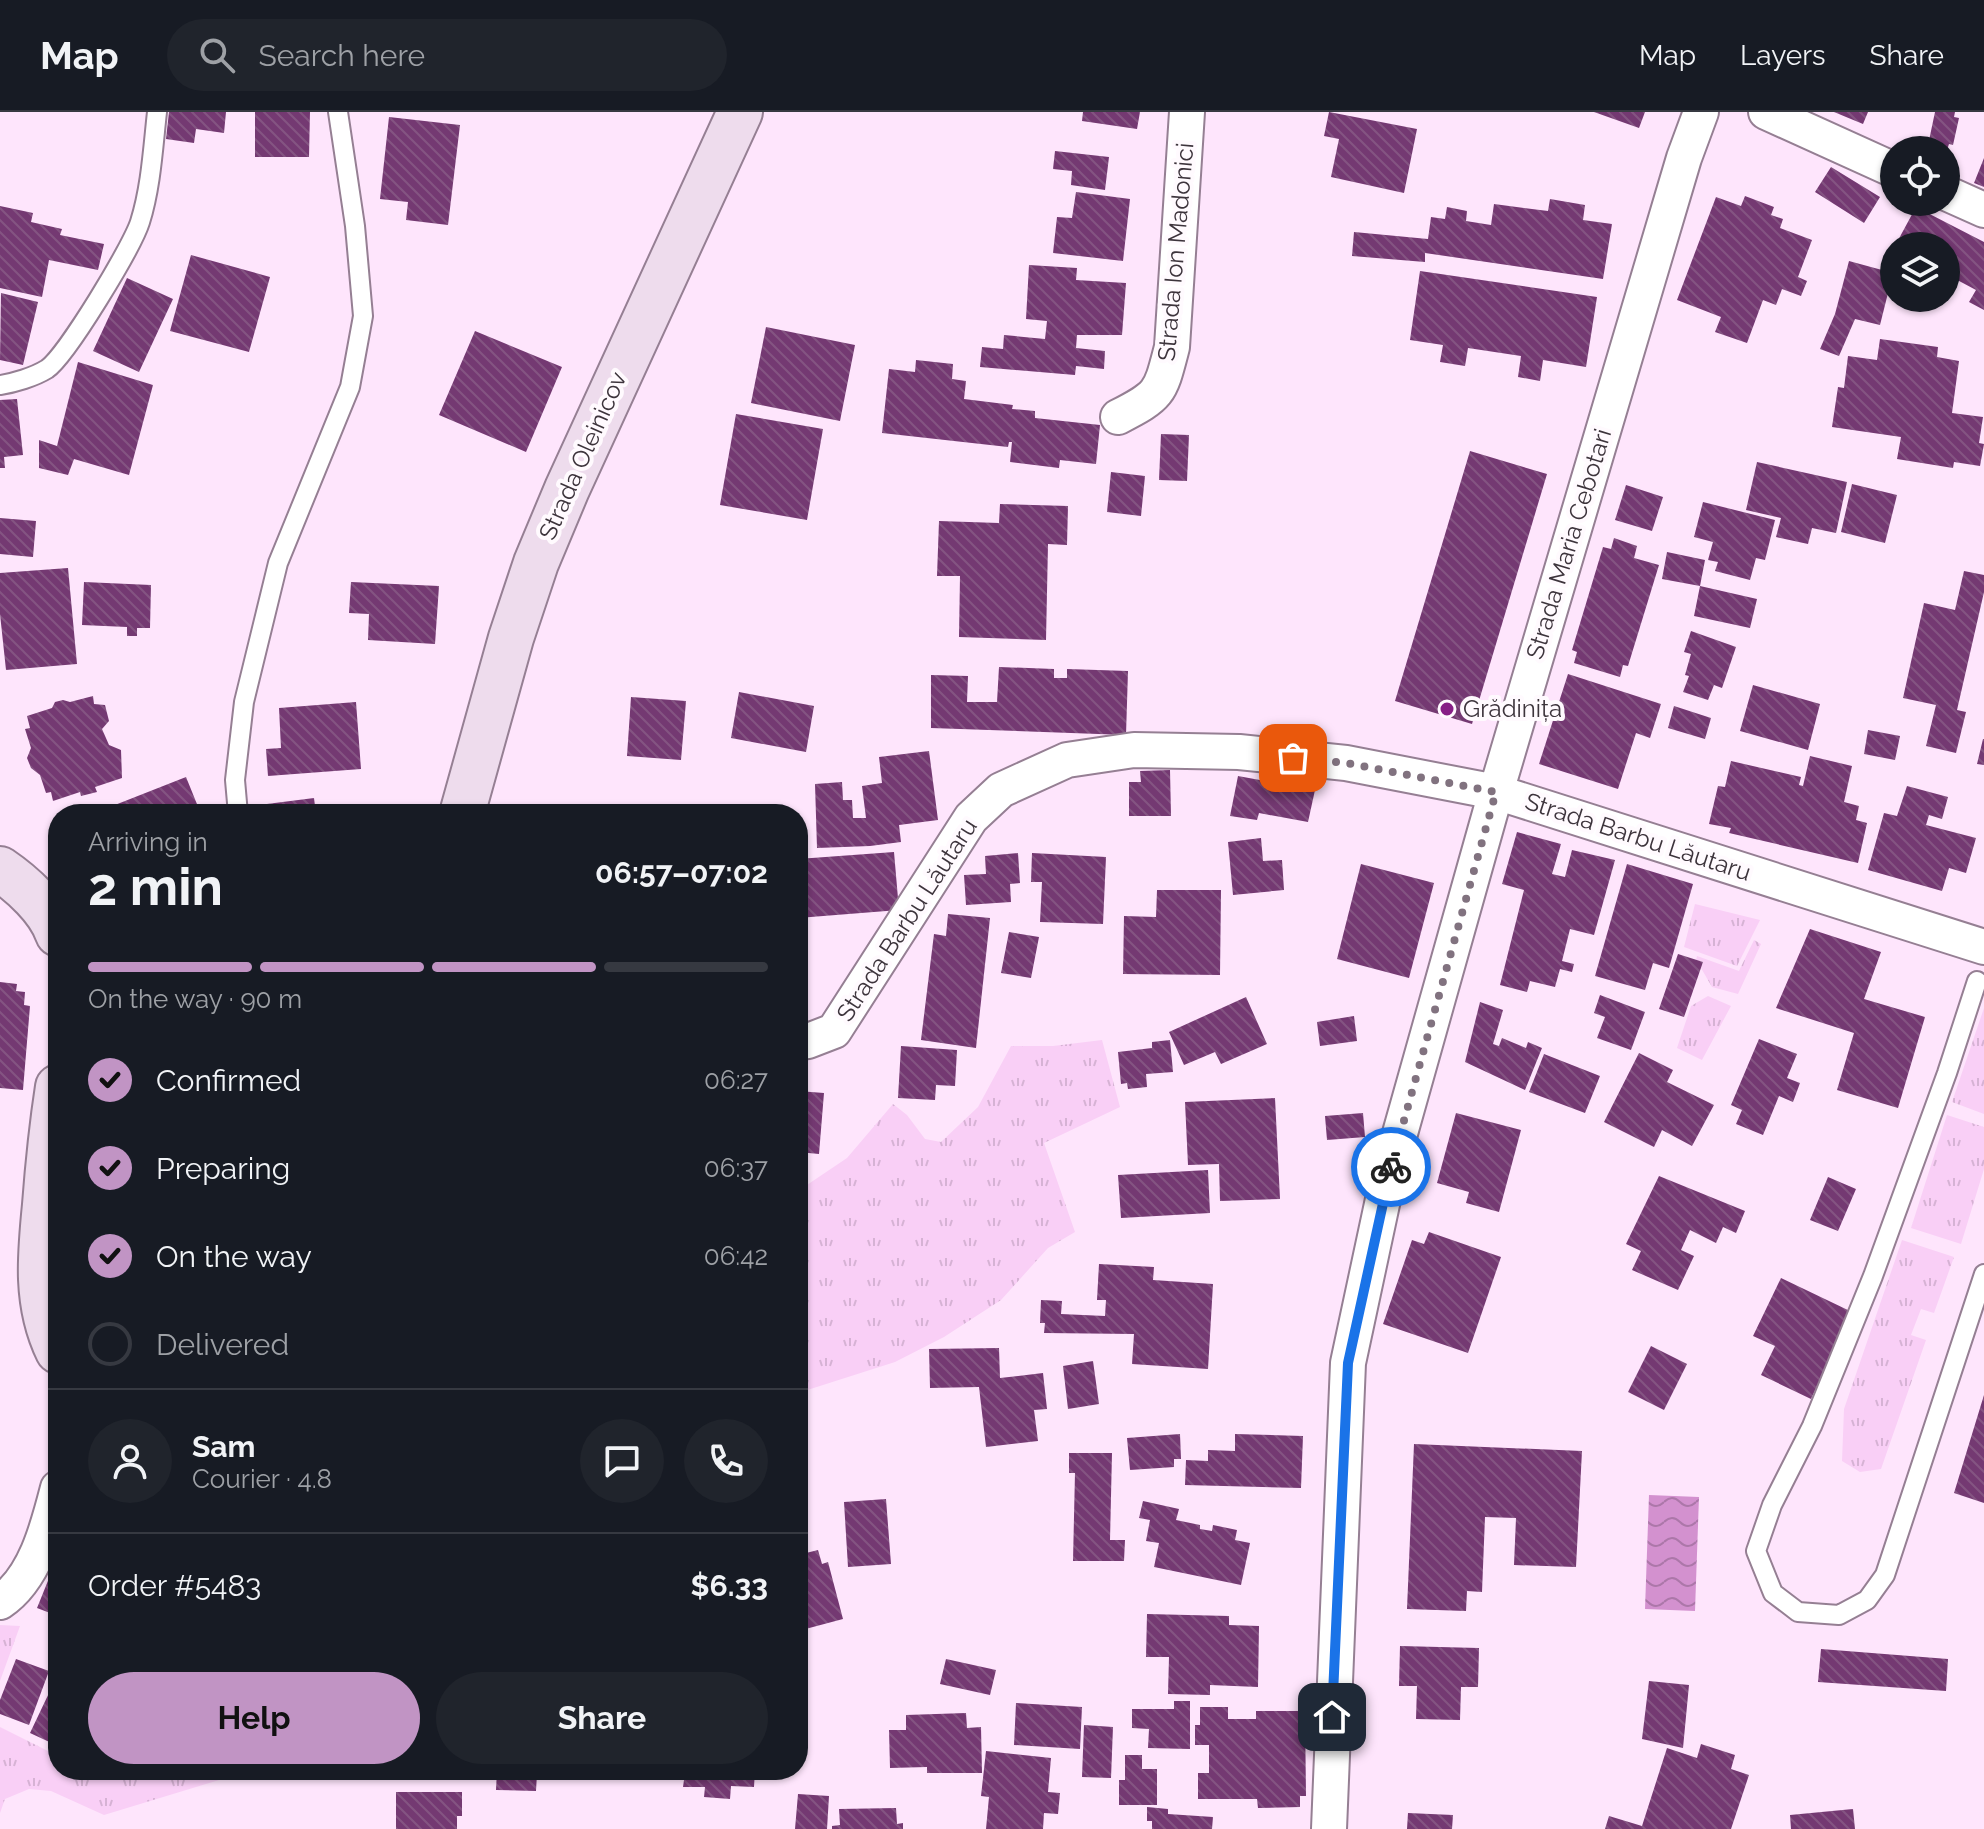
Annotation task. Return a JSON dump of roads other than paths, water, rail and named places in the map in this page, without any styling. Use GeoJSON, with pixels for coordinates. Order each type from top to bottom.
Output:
{"type":"FeatureCollection","features":[{"type":"Feature","properties":{"kind":"main road","name":"Strada Oleinicov"},"geometry":{"type":"LineString","coordinates":[[465,804],[511,638],[536,563],[740,112]]}},
{"type":"Feature","properties":{"kind":"main road"},"geometry":{"type":"LineString","coordinates":[[0,869],[15,879],[48,915]]}},
{"type":"Feature","properties":{"kind":"main road"},"geometry":{"type":"LineString","coordinates":[[48,1161],[39,1271],[48,1322]]}},
{"type":"Feature","properties":{"kind":"street","name":"Strada Ion Madonici"},"geometry":{"type":"LineString","coordinates":[[1118,417],[1148,401],[1163,384],[1172,347],[1187,112]]}},
{"type":"Feature","properties":{"kind":"street","name":"Strada Maria Cebotari"},"geometry":{"type":"LineString","coordinates":[[1329,1829],[1348,1363],[1388,1176],[1496,792],[1684,158],[1701,112]]}},
{"type":"Feature","properties":{"kind":"street"},"geometry":{"type":"LineString","coordinates":[[1766,112],[1880,164]]}},
{"type":"Feature","properties":{"kind":"street"},"geometry":{"type":"LineString","coordinates":[[1960,199],[1984,210]]}},
{"type":"Feature","properties":{"kind":"street","name":"Strada Barbu Lăutaru"},"geometry":{"type":"LineString","coordinates":[[808,1041],[834,1031],[971,818],[1001,790],[1067,760],[1134,750],[1239,752],[1346,763],[1496,792],[1984,947]]}},
{"type":"Feature","properties":{"kind":"street"},"geometry":{"type":"LineString","coordinates":[[0,1602],[9,1597],[34,1561],[48,1518]]}},
{"type":"Feature","properties":{"kind":"lane"},"geometry":{"type":"LineString","coordinates":[[0,385],[48,368],[104,289],[139,224],[151,172],[157,112]]}},
{"type":"Feature","properties":{"kind":"lane"},"geometry":{"type":"LineString","coordinates":[[237,804],[235,780],[244,702],[278,563],[350,387],[363,316],[355,226],[338,112]]}},
{"type":"Feature","properties":{"kind":"lane"},"geometry":{"type":"LineString","coordinates":[[1977,981],[1873,1276],[1812,1426],[1772,1505],[1756,1551],[1773,1593],[1798,1612],[1839,1615],[1867,1600],[1885,1575],[1984,1274]]}},
{"type":"Feature","properties":{"kind":"water"},"geometry":{"type":"Polygon","coordinates":[[[1649,1495],[1699,1497],[1695,1611],[1645,1609],[1649,1495]]]}},
{"type":"Feature","properties":{"kind":"place","name":"Grădinița"},"geometry":{"type":"Point","coordinates":[1447,709]}}]}
